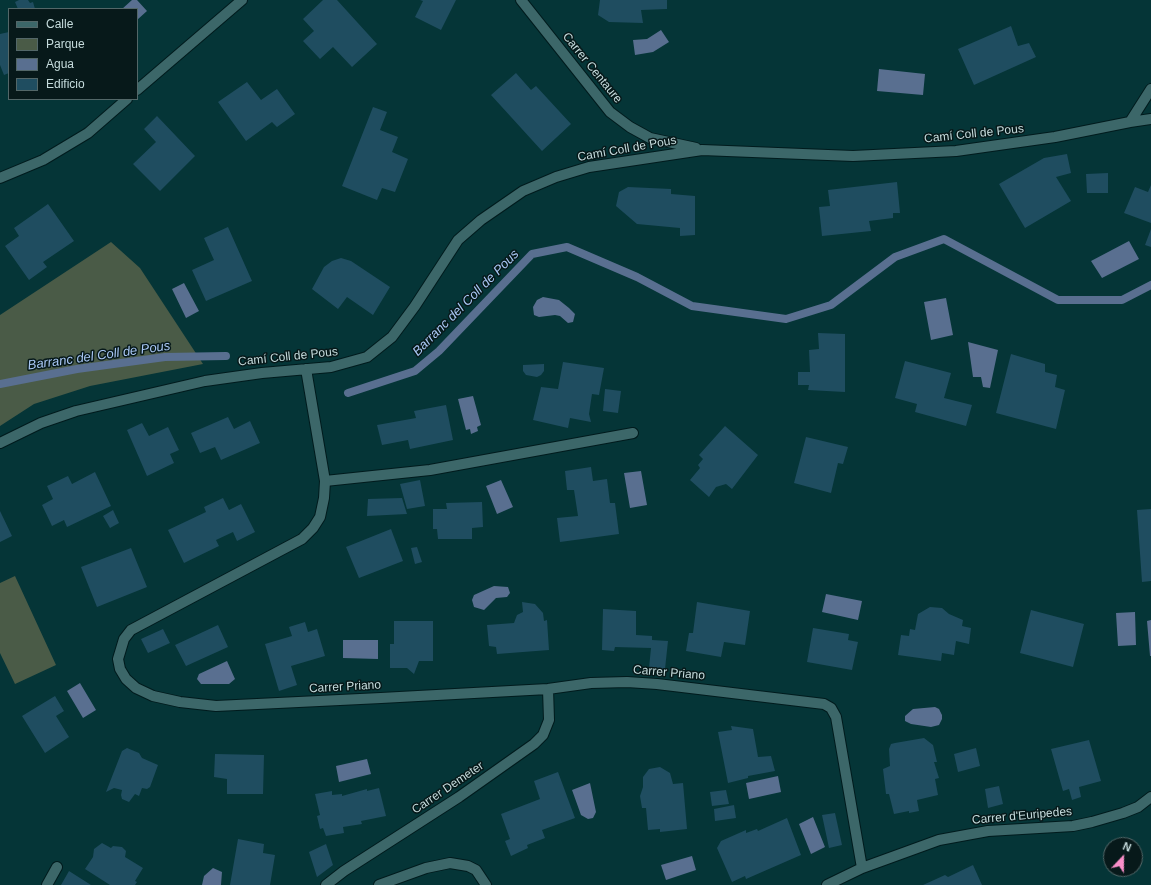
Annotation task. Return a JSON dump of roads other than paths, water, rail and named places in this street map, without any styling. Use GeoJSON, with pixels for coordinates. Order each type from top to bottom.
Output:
{"type":"FeatureCollection","features":[{"type":"Feature","properties":{"kind":"street"},"geometry":{"type":"LineString","coordinates":[[138,89],[242,0]]}},
{"type":"Feature","properties":{"kind":"street","name":"Carrer Centaure"},"geometry":{"type":"LineString","coordinates":[[521,0],[610,112],[630,128],[650,138],[702,150]]}},
{"type":"Feature","properties":{"kind":"street"},"geometry":{"type":"LineString","coordinates":[[1130,122],[1151,88]]}},
{"type":"Feature","properties":{"kind":"street"},"geometry":{"type":"LineString","coordinates":[[0,178],[43,160],[88,133],[126,100]]}},
{"type":"Feature","properties":{"kind":"street","name":"Camí Coll de Pous"},"geometry":{"type":"LineString","coordinates":[[0,443],[41,423],[76,411],[205,381],[346,364],[367,357],[379,349],[392,337],[458,240],[499,206],[523,191],[556,176],[590,167],[702,150],[853,156],[956,151],[1055,137],[1151,119]]}},
{"type":"Feature","properties":{"kind":"street","name":"Carrer Priano"},"geometry":{"type":"LineString","coordinates":[[306,369],[325,481],[324,498],[320,517],[313,528],[302,539],[131,630],[124,639],[118,659],[120,669],[126,679],[136,688],[153,696],[180,702],[216,706],[548,689],[591,683],[657,684],[824,704],[831,708],[836,717],[862,868]]}},
{"type":"Feature","properties":{"kind":"street"},"geometry":{"type":"LineString","coordinates":[[325,481],[430,470],[633,434]]}},
{"type":"Feature","properties":{"kind":"street","name":"Carrer Demeter"},"geometry":{"type":"LineString","coordinates":[[326,885],[344,871],[459,797],[534,744],[543,735],[548,724],[548,689]]}},
{"type":"Feature","properties":{"kind":"street","name":"Carrer d'Euripedes"},"geometry":{"type":"LineString","coordinates":[[827,885],[862,868],[939,840],[1008,828],[1053,827],[1092,822],[1128,811],[1151,797]]}},
{"type":"Feature","properties":{"kind":"street"},"geometry":{"type":"LineString","coordinates":[[379,885],[426,868],[450,863],[472,868],[482,878],[486,885]]}},
{"type":"Feature","properties":{"kind":"street"},"geometry":{"type":"LineString","coordinates":[[47,885],[57,866]]}},
{"type":"Feature","properties":{"kind":"water"},"geometry":{"type":"Polygon","coordinates":[[[132,0],[137,0],[147,11],[138,19],[138,8],[123,8],[132,0]]]}},
{"type":"Feature","properties":{"kind":"water"},"geometry":{"type":"Polygon","coordinates":[[[661,30],[669,42],[653,52],[635,55],[633,40],[647,39],[661,30]]]}},
{"type":"Feature","properties":{"kind":"water"},"geometry":{"type":"Polygon","coordinates":[[[879,69],[925,74],[923,95],[877,91],[879,69]]]}},
{"type":"Feature","properties":{"kind":"water"},"geometry":{"type":"Polygon","coordinates":[[[1129,241],[1139,259],[1102,278],[1091,261],[1129,241]]]}},
{"type":"Feature","properties":{"kind":"water"},"geometry":{"type":"Polygon","coordinates":[[[184,283],[199,311],[186,318],[172,289],[184,283]]]}},
{"type":"Feature","properties":{"kind":"water"},"geometry":{"type":"Polygon","coordinates":[[[543,297],[559,300],[569,308],[575,314],[573,322],[568,323],[560,316],[555,315],[539,317],[534,315],[533,307],[537,300],[543,297]]]}},
{"type":"Feature","properties":{"kind":"water"},"geometry":{"type":"Polygon","coordinates":[[[946,298],[953,335],[931,340],[924,302],[946,298]]]}},
{"type":"Feature","properties":{"kind":"water"},"geometry":{"type":"Polygon","coordinates":[[[968,342],[998,350],[990,388],[983,387],[981,377],[973,377],[968,342]]]}},
{"type":"Feature","properties":{"kind":"water"},"geometry":{"type":"Polygon","coordinates":[[[473,396],[481,425],[477,427],[478,431],[471,434],[470,429],[466,430],[458,399],[473,396]]]}},
{"type":"Feature","properties":{"kind":"water"},"geometry":{"type":"Polygon","coordinates":[[[641,471],[647,505],[630,508],[624,473],[641,471]]]}},
{"type":"Feature","properties":{"kind":"water"},"geometry":{"type":"Polygon","coordinates":[[[501,480],[513,507],[497,514],[486,486],[501,480]]]}},
{"type":"Feature","properties":{"kind":"water"},"geometry":{"type":"Polygon","coordinates":[[[494,586],[508,587],[510,593],[507,597],[496,598],[484,610],[474,607],[472,600],[474,595],[494,586]]]}},
{"type":"Feature","properties":{"kind":"water"},"geometry":{"type":"Polygon","coordinates":[[[826,594],[862,601],[858,620],[822,612],[826,594]]]}},
{"type":"Feature","properties":{"kind":"water"},"geometry":{"type":"Polygon","coordinates":[[[1135,612],[1136,645],[1118,646],[1116,613],[1135,612]]]}},
{"type":"Feature","properties":{"kind":"water"},"geometry":{"type":"Polygon","coordinates":[[[1151,620],[1151,656],[1150,656],[1147,621],[1151,620]]]}},
{"type":"Feature","properties":{"kind":"water"},"geometry":{"type":"Polygon","coordinates":[[[343,640],[378,640],[378,659],[343,658],[343,640]]]}},
{"type":"Feature","properties":{"kind":"water"},"geometry":{"type":"Polygon","coordinates":[[[227,661],[235,679],[229,684],[201,684],[197,679],[199,674],[227,661]]]}},
{"type":"Feature","properties":{"kind":"water"},"geometry":{"type":"Polygon","coordinates":[[[80,683],[96,710],[83,718],[67,691],[80,683]]]}},
{"type":"Feature","properties":{"kind":"water"},"geometry":{"type":"Polygon","coordinates":[[[935,707],[939,709],[942,715],[939,725],[931,727],[911,724],[905,721],[905,716],[913,709],[935,707]]]}},
{"type":"Feature","properties":{"kind":"water"},"geometry":{"type":"Polygon","coordinates":[[[367,759],[371,774],[339,782],[336,766],[367,759]]]}},
{"type":"Feature","properties":{"kind":"water"},"geometry":{"type":"Polygon","coordinates":[[[778,776],[781,792],[749,799],[746,783],[778,776]]]}},
{"type":"Feature","properties":{"kind":"water"},"geometry":{"type":"Polygon","coordinates":[[[590,783],[596,812],[593,818],[588,819],[581,815],[572,790],[590,783]]]}},
{"type":"Feature","properties":{"kind":"water"},"geometry":{"type":"Polygon","coordinates":[[[813,817],[825,847],[811,854],[799,824],[813,817]]]}},
{"type":"Feature","properties":{"kind":"water"},"geometry":{"type":"Polygon","coordinates":[[[692,856],[696,870],[666,880],[661,865],[692,856]]]}},
{"type":"Feature","properties":{"kind":"water"},"geometry":{"type":"Polygon","coordinates":[[[213,868],[222,872],[221,885],[202,885],[204,876],[213,868]]]}},
{"type":"Feature","properties":{"kind":"waterway","name":"Barranc del Coll de Pous"},"geometry":{"type":"LineString","coordinates":[[348,393],[415,371],[439,351],[532,254],[567,247],[637,277],[692,306],[786,319],[831,305],[895,257],[944,239],[1058,300],[1122,300],[1151,285]]}},
{"type":"Feature","properties":{"kind":"waterway","name":"Barranc del Coll de Pous"},"geometry":{"type":"LineString","coordinates":[[0,384],[77,369],[165,357],[226,356]]}}]}
